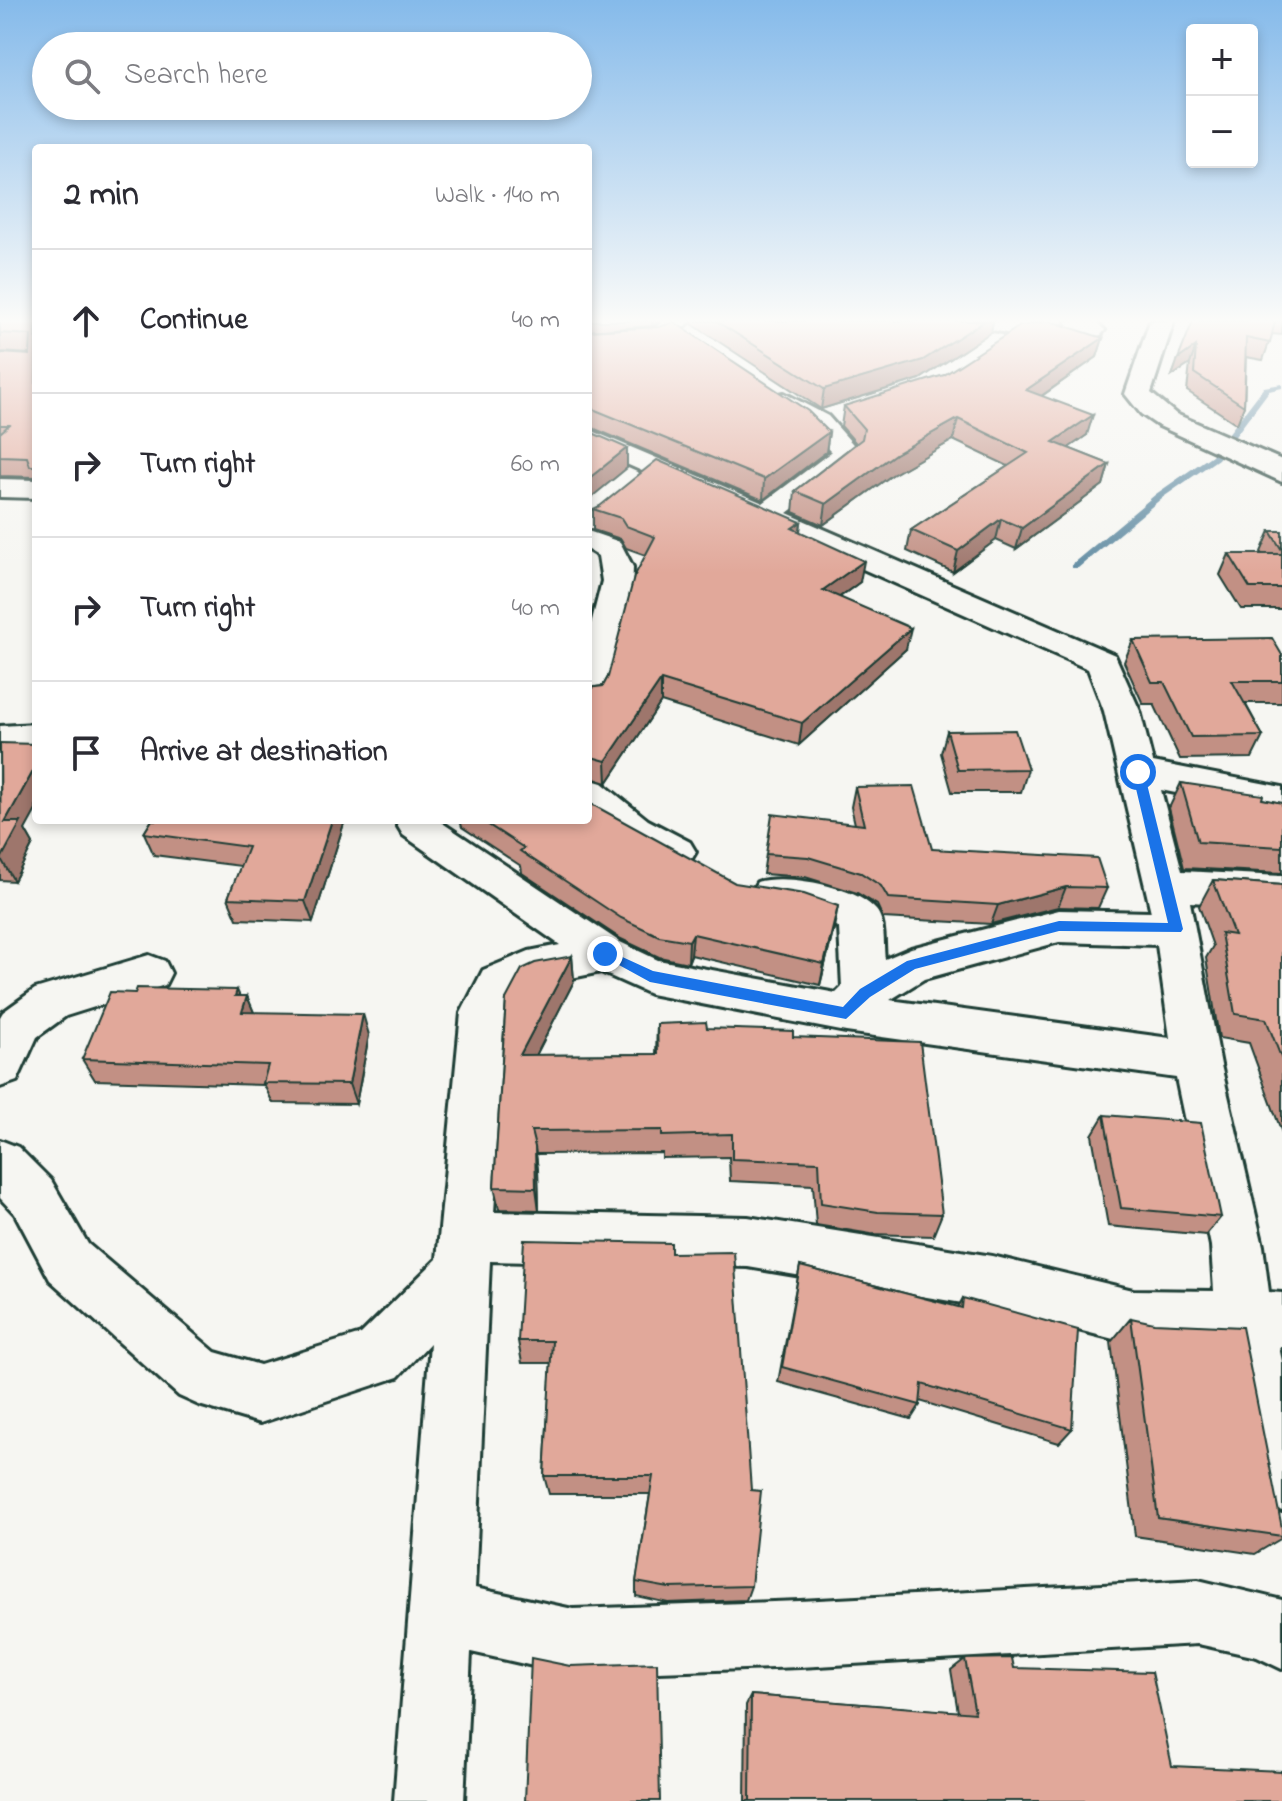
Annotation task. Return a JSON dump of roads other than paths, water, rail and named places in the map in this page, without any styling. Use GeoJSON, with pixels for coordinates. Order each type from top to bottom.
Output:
{"type":"FeatureCollection","features":[{"type":"Feature","properties":{"kind":"street"},"geometry":{"type":"LineString","coordinates":[[766,515],[842,458],[845,451],[832,418],[803,405]]}},
{"type":"Feature","properties":{"kind":"street"},"geometry":{"type":"LineString","coordinates":[[1146,405],[1162,417],[1263,459],[1282,473]]}},
{"type":"Feature","properties":{"kind":"street"},"geometry":{"type":"LineString","coordinates":[[592,439],[1103,663],[1122,711],[1138,772],[1176,929],[1197,1065],[1237,1246],[1263,1320],[1282,1481]]}},
{"type":"Feature","properties":{"kind":"street"},"geometry":{"type":"LineString","coordinates":[[628,485],[653,465]]}},
{"type":"Feature","properties":{"kind":"street"},"geometry":{"type":"LineString","coordinates":[[0,488],[32,489]]}},
{"type":"Feature","properties":{"kind":"street"},"geometry":{"type":"LineString","coordinates":[[592,524],[615,557],[616,571],[613,614],[592,676]]}},
{"type":"Feature","properties":{"kind":"street"},"geometry":{"type":"LineString","coordinates":[[0,738],[32,736]]}},
{"type":"Feature","properties":{"kind":"street"},"geometry":{"type":"LineString","coordinates":[[1138,772],[1282,801]]}},
{"type":"Feature","properties":{"kind":"street"},"geometry":{"type":"LineString","coordinates":[[592,795],[634,830],[749,891],[805,896],[841,907],[860,920],[856,1003]]}},
{"type":"Feature","properties":{"kind":"street"},"geometry":{"type":"LineString","coordinates":[[417,825],[605,954],[650,976],[856,1003],[1179,1059],[1197,1065]]}},
{"type":"Feature","properties":{"kind":"street"},"geometry":{"type":"LineString","coordinates":[[1164,885],[1282,892]]}},
{"type":"Feature","properties":{"kind":"street"},"geometry":{"type":"LineString","coordinates":[[856,1003],[911,965],[1059,926],[1176,929]]}},
{"type":"Feature","properties":{"kind":"street"},"geometry":{"type":"LineString","coordinates":[[429,1801],[464,1254],[484,1013],[499,983],[529,969],[605,954]]}},
{"type":"Feature","properties":{"kind":"street"},"geometry":{"type":"LineString","coordinates":[[0,1067],[19,1025],[51,1002],[149,973]]}},
{"type":"Feature","properties":{"kind":"street"},"geometry":{"type":"LineString","coordinates":[[0,1163],[33,1197],[69,1262],[199,1376],[260,1394],[378,1357],[464,1254],[748,1242],[992,1282],[1133,1317],[1263,1320]]}},
{"type":"Feature","properties":{"kind":"street"},"geometry":{"type":"LineString","coordinates":[[441,1611],[506,1629],[573,1642],[800,1634],[1198,1612],[1272,1628],[1282,1636]]}},
{"type":"Feature","properties":{"kind":"waterway"},"geometry":{"type":"LineString","coordinates":[[1075,566],[1159,496],[1215,457],[1255,405]]}}]}
